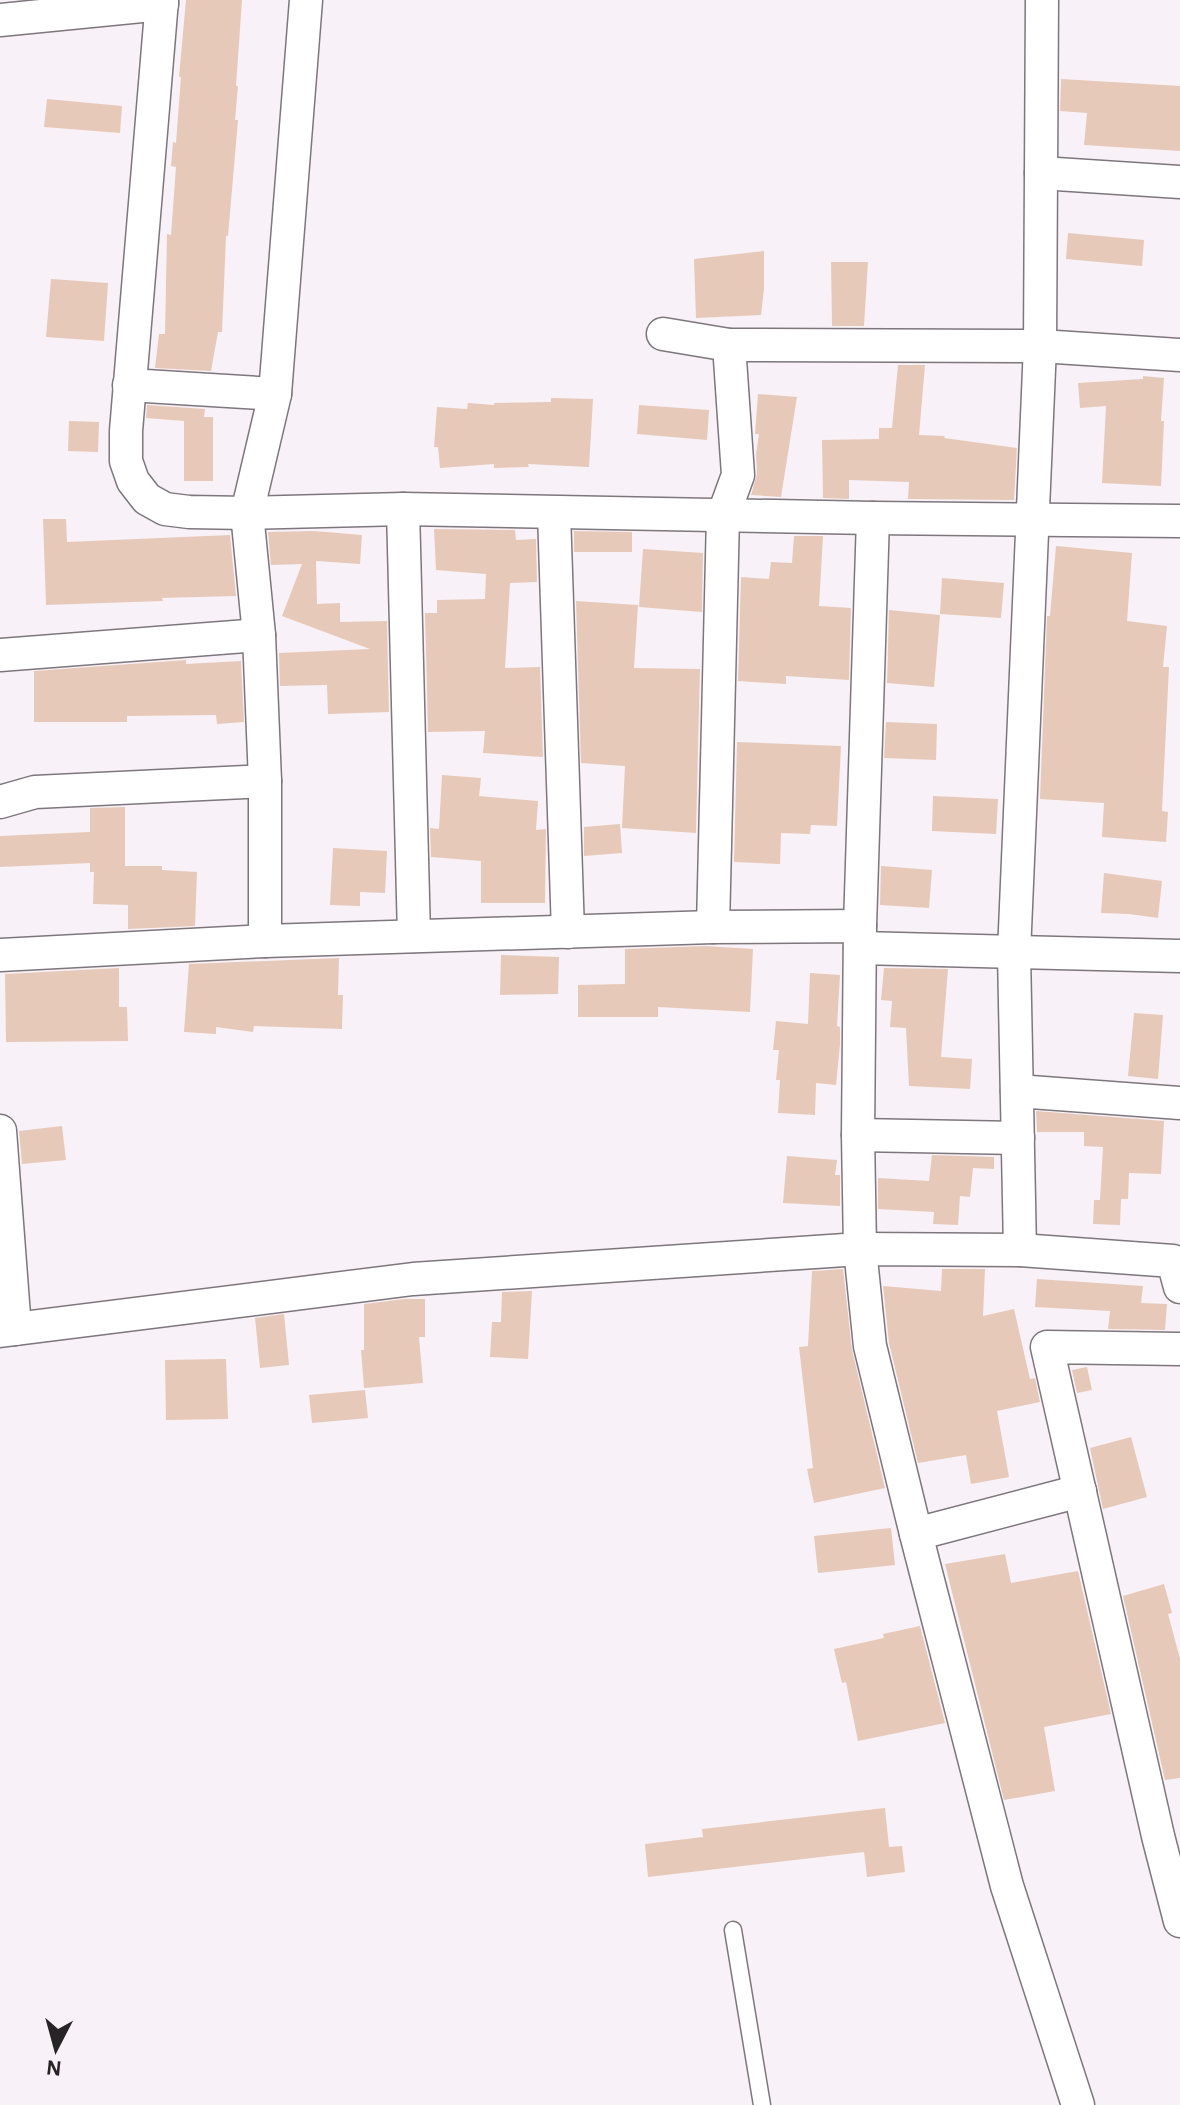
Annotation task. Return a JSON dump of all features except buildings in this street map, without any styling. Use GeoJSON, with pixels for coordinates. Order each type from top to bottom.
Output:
{"type":"FeatureCollection","features":[{"type":"Feature","properties":{"kind":"street"},"geometry":{"type":"LineString","coordinates":[[265,941],[265,781],[259,635],[247,513],[275,394],[306,0]]}},
{"type":"Feature","properties":{"kind":"street"},"geometry":{"type":"LineString","coordinates":[[1020,1250],[1014,953],[1040,346],[1042,0]]}},
{"type":"Feature","properties":{"kind":"street"},"geometry":{"type":"LineString","coordinates":[[0,20],[162,2],[129,385],[126,461],[133,481],[147,499],[165,509],[247,513],[403,509],[1180,521]]}},
{"type":"Feature","properties":{"kind":"street"},"geometry":{"type":"LineString","coordinates":[[1041,173],[1180,182]]}},
{"type":"Feature","properties":{"kind":"street"},"geometry":{"type":"LineString","coordinates":[[663,334],[729,345],[1040,346],[1180,355]]}},
{"type":"Feature","properties":{"kind":"street"},"geometry":{"type":"LineString","coordinates":[[713,927],[723,516],[738,475],[729,345]]}},
{"type":"Feature","properties":{"kind":"street"},"geometry":{"type":"LineString","coordinates":[[129,385],[275,394]]}},
{"type":"Feature","properties":{"kind":"street"},"geometry":{"type":"LineString","coordinates":[[403,509],[414,936]]}},
{"type":"Feature","properties":{"kind":"street"},"geometry":{"type":"LineString","coordinates":[[554,513],[568,932]]}},
{"type":"Feature","properties":{"kind":"street"},"geometry":{"type":"LineString","coordinates":[[873,518],[860,937],[858,1135],[860,1249],[870,1346],[1007,1886],[1078,2105]]}},
{"type":"Feature","properties":{"kind":"street"},"geometry":{"type":"LineString","coordinates":[[0,655],[259,635]]}},
{"type":"Feature","properties":{"kind":"street"},"geometry":{"type":"LineString","coordinates":[[0,802],[35,792],[265,781]]}},
{"type":"Feature","properties":{"kind":"street"},"geometry":{"type":"LineString","coordinates":[[0,955],[265,941],[713,927],[860,937],[1014,953],[1180,956]]}},
{"type":"Feature","properties":{"kind":"street"},"geometry":{"type":"LineString","coordinates":[[1017,1091],[1180,1103]]}},
{"type":"Feature","properties":{"kind":"street"},"geometry":{"type":"LineString","coordinates":[[0,1131],[7,1330],[413,1279],[860,1249],[1020,1250],[1178,1270]]}},
{"type":"Feature","properties":{"kind":"street"},"geometry":{"type":"LineString","coordinates":[[858,1135],[1018,1138]]}},
{"type":"Feature","properties":{"kind":"street"},"geometry":{"type":"LineString","coordinates":[[1180,1349],[1047,1347],[1180,1921]]}},
{"type":"Feature","properties":{"kind":"street"},"geometry":{"type":"LineString","coordinates":[[916,1534],[1080,1491]]}},
{"type":"Feature","properties":{"kind":"lane"},"geometry":{"type":"LineString","coordinates":[[733,1930],[762,2105]]}}]}
